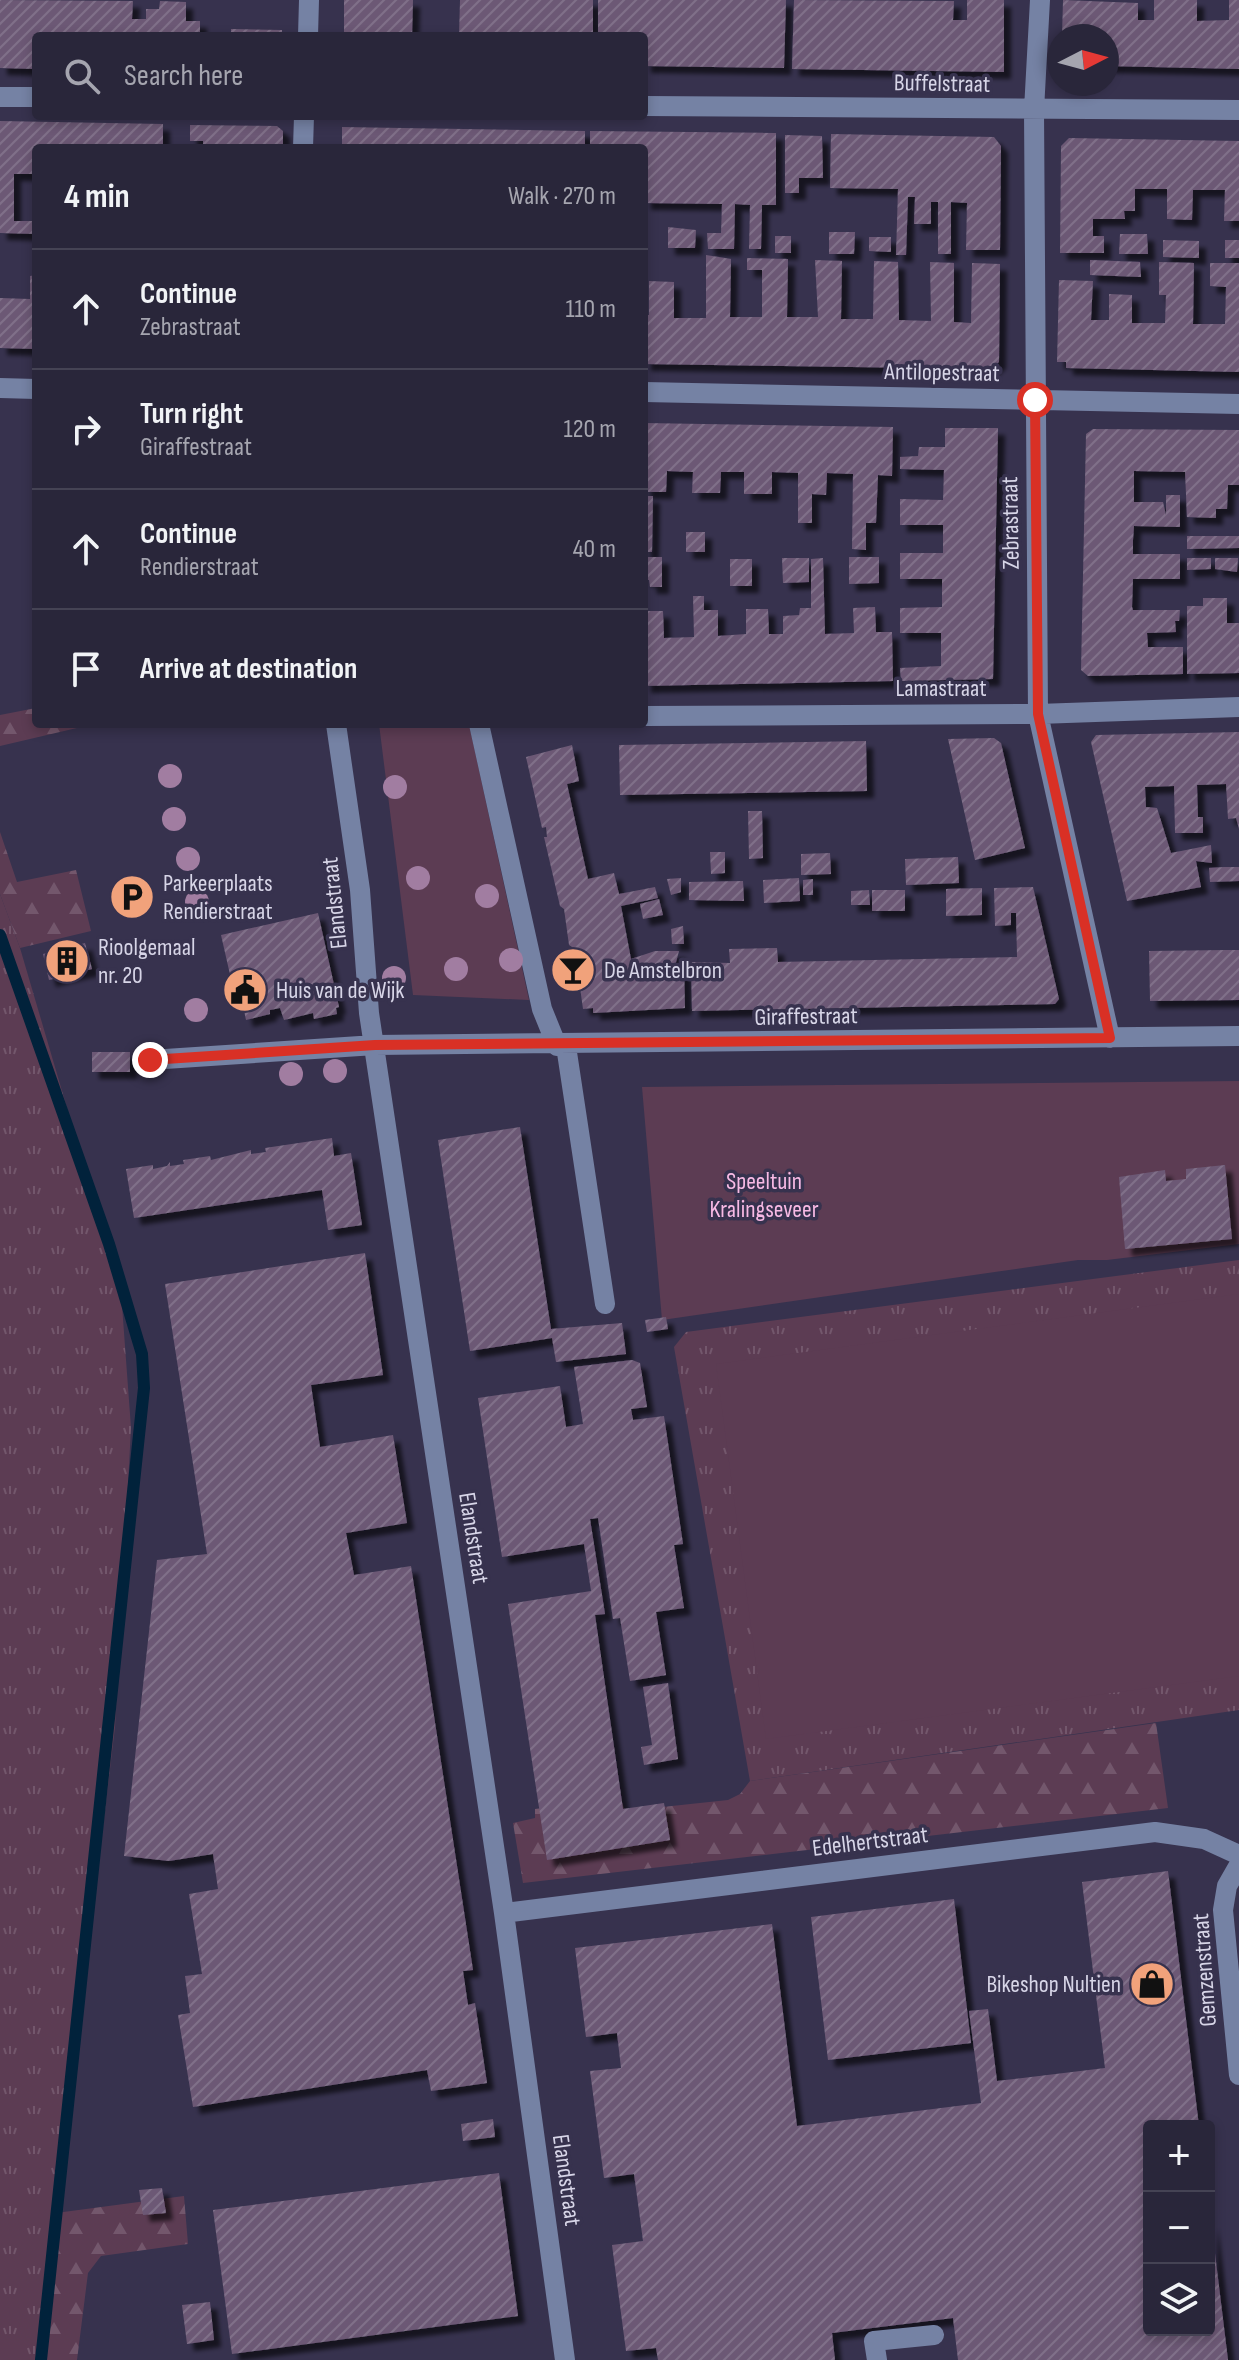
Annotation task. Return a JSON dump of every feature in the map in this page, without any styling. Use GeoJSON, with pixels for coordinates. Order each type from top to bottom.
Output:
{"type":"FeatureCollection","features":[{"type":"Feature","properties":{"kind":"street"},"geometry":{"type":"LineString","coordinates":[[308,32],[309,0]]}},
{"type":"Feature","properties":{"kind":"street","name":"Zebrastraat"},"geometry":{"type":"LineString","coordinates":[[1040,0],[1034,110],[1038,714],[1110,1038]]}},
{"type":"Feature","properties":{"kind":"street"},"geometry":{"type":"LineString","coordinates":[[0,97],[32,97]]}},
{"type":"Feature","properties":{"kind":"street","name":"Buffelstraat"},"geometry":{"type":"LineString","coordinates":[[648,106],[1239,110]]}},
{"type":"Feature","properties":{"kind":"street"},"geometry":{"type":"LineString","coordinates":[[303,144],[304,120]]}},
{"type":"Feature","properties":{"kind":"street"},"geometry":{"type":"LineString","coordinates":[[0,388],[32,389]]}},
{"type":"Feature","properties":{"kind":"street","name":"Antilopestraat"},"geometry":{"type":"LineString","coordinates":[[648,392],[1239,404]]}},
{"type":"Feature","properties":{"kind":"street","name":"Lamastraat"},"geometry":{"type":"LineString","coordinates":[[648,716],[1038,714],[1239,707]]}},
{"type":"Feature","properties":{"kind":"street","name":"Elandstraat"},"geometry":{"type":"LineString","coordinates":[[337,728],[360,890],[375,1045],[504,1913],[565,2360]]}},
{"type":"Feature","properties":{"kind":"street"},"geometry":{"type":"LineString","coordinates":[[480,728],[542,1009],[562,1046],[605,1304]]}},
{"type":"Feature","properties":{"kind":"street","name":"Giraffestraat"},"geometry":{"type":"LineString","coordinates":[[148,1066],[150,1060],[375,1045],[562,1046],[1239,1036]]}},
{"type":"Feature","properties":{"kind":"street","name":"Edelhertstraat"},"geometry":{"type":"LineString","coordinates":[[504,1913],[1155,1832],[1204,1839],[1239,1855]]}},
{"type":"Feature","properties":{"kind":"street","name":"Gemzenstraat"},"geometry":{"type":"LineString","coordinates":[[1239,1865],[1227,1886],[1223,1910],[1239,2075]]}},
{"type":"Feature","properties":{"kind":"street"},"geometry":{"type":"LineString","coordinates":[[877,2360],[874,2341],[934,2335]]}},
{"type":"Feature","properties":{"kind":"green space"},"geometry":{"type":"Polygon","coordinates":[[[32,709],[32,728],[77,728],[0,746],[0,715],[32,709]]]}},
{"type":"Feature","properties":{"kind":"green space"},"geometry":{"type":"Polygon","coordinates":[[[380,728],[470,728],[529,1000],[413,995],[380,728]]]}},
{"type":"Feature","properties":{"kind":"green space"},"geometry":{"type":"Polygon","coordinates":[[[0,832],[17,882],[76,870],[91,931],[20,948],[0,894],[0,832]]]}},
{"type":"Feature","properties":{"kind":"green space"},"geometry":{"type":"Polygon","coordinates":[[[0,894],[20,948],[121,1292],[131,1428],[115,1727],[39,2360],[0,2360],[0,894]]]}},
{"type":"Feature","properties":{"kind":"green space","name":"Speeltuin Kralingseveer"},"geometry":{"type":"Polygon","coordinates":[[[1239,1081],[1239,1244],[1107,1260],[1078,1260],[662,1320],[642,1087],[1239,1081]]]}},
{"type":"Feature","properties":{"kind":"green space"},"geometry":{"type":"Polygon","coordinates":[[[1239,1260],[1239,1710],[750,1781],[674,1347],[686,1332],[1239,1260]]]}},
{"type":"Feature","properties":{"kind":"green space"},"geometry":{"type":"Polygon","coordinates":[[[1239,1294],[1239,1676],[766,1739],[716,1364],[1239,1294]]]}},
{"type":"Feature","properties":{"kind":"green space"},"geometry":{"type":"Polygon","coordinates":[[[1156,1723],[1168,1808],[523,1883],[513,1823],[535,1818],[535,1809],[621,1798],[625,1811],[728,1800],[740,1794],[750,1781],[1156,1723]]]}},
{"type":"Feature","properties":{"kind":"green space"},"geometry":{"type":"Polygon","coordinates":[[[184,2196],[188,2244],[101,2256],[88,2273],[77,2360],[39,2360],[56,2213],[184,2196]]]}},
{"type":"Feature","properties":{"kind":"building"},"geometry":{"type":"Polygon","coordinates":[[[0,0],[133,1],[132,19],[146,19],[146,9],[159,9],[160,1],[186,2],[186,21],[200,21],[200,32],[32,32],[32,69],[0,68],[0,0]]]}},
{"type":"Feature","properties":{"kind":"building"},"geometry":{"type":"Polygon","coordinates":[[[344,0],[413,0],[412,32],[344,32],[344,0]]]}},
{"type":"Feature","properties":{"kind":"building"},"geometry":{"type":"Polygon","coordinates":[[[460,0],[593,0],[593,32],[459,32],[460,0]]]}},
{"type":"Feature","properties":{"kind":"building"},"geometry":{"type":"Polygon","coordinates":[[[598,0],[786,0],[784,68],[648,66],[648,32],[598,32],[598,0]]]}},
{"type":"Feature","properties":{"kind":"building"},"geometry":{"type":"Polygon","coordinates":[[[794,0],[954,1],[953,20],[967,20],[967,0],[1004,0],[1004,72],[792,69],[794,0]]]}},
{"type":"Feature","properties":{"kind":"building"},"geometry":{"type":"Polygon","coordinates":[[[1063,0],[1138,3],[1138,20],[1154,20],[1154,0],[1197,0],[1197,21],[1229,20],[1229,0],[1239,0],[1239,69],[1119,66],[1119,24],[1062,24],[1063,0]]]}},
{"type":"Feature","properties":{"kind":"building"},"geometry":{"type":"Polygon","coordinates":[[[231,29],[282,30],[282,32],[231,32],[231,29]]]}},
{"type":"Feature","properties":{"kind":"building"},"geometry":{"type":"Polygon","coordinates":[[[0,121],[163,124],[163,144],[32,144],[32,174],[14,174],[14,221],[32,221],[32,234],[0,233],[0,121]]]}},
{"type":"Feature","properties":{"kind":"building"},"geometry":{"type":"Polygon","coordinates":[[[190,125],[277,126],[283,131],[283,144],[203,144],[203,141],[190,141],[190,125]]]}},
{"type":"Feature","properties":{"kind":"building"},"geometry":{"type":"Polygon","coordinates":[[[342,127],[585,131],[585,144],[342,144],[342,127]]]}},
{"type":"Feature","properties":{"kind":"building"},"geometry":{"type":"Polygon","coordinates":[[[590,131],[776,133],[776,205],[762,205],[761,249],[749,249],[750,205],[735,204],[734,249],[708,249],[707,233],[721,233],[722,204],[648,203],[648,144],[590,144],[590,131]]]}},
{"type":"Feature","properties":{"kind":"building"},"geometry":{"type":"Polygon","coordinates":[[[831,134],[994,137],[1001,146],[1000,250],[966,250],[967,203],[951,202],[951,254],[938,254],[938,202],[931,202],[931,224],[914,224],[915,197],[908,197],[906,255],[896,255],[898,189],[830,188],[831,134]]]}},
{"type":"Feature","properties":{"kind":"building"},"geometry":{"type":"Polygon","coordinates":[[[785,135],[822,136],[823,178],[799,178],[799,193],[785,193],[785,135]]]}},
{"type":"Feature","properties":{"kind":"building"},"geometry":{"type":"Polygon","coordinates":[[[1069,138],[1239,141],[1239,221],[1224,221],[1225,190],[1193,190],[1192,220],[1167,219],[1167,189],[1135,189],[1135,211],[1124,211],[1125,219],[1093,219],[1093,236],[1104,236],[1104,253],[1060,253],[1061,146],[1069,138]]]}},
{"type":"Feature","properties":{"kind":"building"},"geometry":{"type":"Polygon","coordinates":[[[668,227],[696,230],[695,248],[668,248],[668,227]]]}},
{"type":"Feature","properties":{"kind":"building"},"geometry":{"type":"Polygon","coordinates":[[[829,232],[855,232],[854,254],[829,254],[829,232]]]}},
{"type":"Feature","properties":{"kind":"building"},"geometry":{"type":"Polygon","coordinates":[[[1120,234],[1147,234],[1148,254],[1119,254],[1120,234]]]}},
{"type":"Feature","properties":{"kind":"building"},"geometry":{"type":"Polygon","coordinates":[[[775,236],[791,236],[791,253],[775,253],[775,236]]]}},
{"type":"Feature","properties":{"kind":"building"},"geometry":{"type":"Polygon","coordinates":[[[869,237],[891,237],[891,252],[869,251],[869,237]]]}},
{"type":"Feature","properties":{"kind":"building"},"geometry":{"type":"Polygon","coordinates":[[[1163,240],[1199,241],[1199,258],[1163,257],[1163,240]]]}},
{"type":"Feature","properties":{"kind":"building"},"geometry":{"type":"Polygon","coordinates":[[[1225,240],[1239,240],[1239,258],[1225,258],[1225,240]]]}},
{"type":"Feature","properties":{"kind":"building"},"geometry":{"type":"Polygon","coordinates":[[[706,255],[731,259],[730,317],[762,317],[762,270],[747,270],[747,258],[788,259],[787,317],[818,317],[815,260],[842,261],[841,319],[873,319],[874,261],[898,262],[899,320],[931,321],[930,262],[954,263],[954,322],[971,323],[972,263],[1000,264],[999,362],[991,369],[648,364],[649,281],[674,282],[674,318],[706,318],[706,255]]]}},
{"type":"Feature","properties":{"kind":"building"},"geometry":{"type":"Polygon","coordinates":[[[1090,260],[1140,262],[1141,277],[1090,275],[1090,260]]]}},
{"type":"Feature","properties":{"kind":"building"},"geometry":{"type":"Polygon","coordinates":[[[1159,262],[1194,263],[1193,324],[1225,324],[1226,287],[1210,286],[1210,263],[1239,263],[1239,372],[1066,368],[1066,362],[1057,362],[1059,280],[1093,281],[1091,320],[1109,320],[1109,294],[1132,295],[1132,323],[1165,323],[1166,295],[1159,295],[1159,262]]]}},
{"type":"Feature","properties":{"kind":"building"},"geometry":{"type":"Polygon","coordinates":[[[30,276],[32,349],[0,348],[0,298],[30,299],[30,276]]]}},
{"type":"Feature","properties":{"kind":"building"},"geometry":{"type":"Polygon","coordinates":[[[648,423],[893,427],[892,476],[878,475],[876,523],[866,523],[866,550],[852,549],[853,474],[827,473],[826,495],[812,494],[812,523],[798,523],[798,473],[772,472],[772,494],[744,494],[744,472],[721,472],[720,493],[692,493],[693,472],[667,471],[666,492],[648,492],[648,423]]]}},
{"type":"Feature","properties":{"kind":"building"},"geometry":{"type":"Polygon","coordinates":[[[945,428],[998,428],[993,679],[901,681],[900,668],[941,666],[941,633],[900,633],[900,608],[942,607],[942,579],[900,579],[900,553],[943,553],[943,525],[900,525],[900,499],[943,500],[944,470],[900,469],[900,457],[918,456],[919,447],[945,447],[945,428]]]}},
{"type":"Feature","properties":{"kind":"building"},"geometry":{"type":"Polygon","coordinates":[[[1093,429],[1239,430],[1239,485],[1228,485],[1227,509],[1216,509],[1216,518],[1187,517],[1185,472],[1134,471],[1134,502],[1163,502],[1166,515],[1166,495],[1180,495],[1180,527],[1134,526],[1133,554],[1180,554],[1180,579],[1133,579],[1132,607],[1133,610],[1180,610],[1179,621],[1175,621],[1176,632],[1147,633],[1148,647],[1183,647],[1183,674],[1088,676],[1081,670],[1086,434],[1093,429]]]}},
{"type":"Feature","properties":{"kind":"building"},"geometry":{"type":"Polygon","coordinates":[[[648,496],[653,496],[652,552],[648,552],[648,496]]]}},
{"type":"Feature","properties":{"kind":"building"},"geometry":{"type":"Polygon","coordinates":[[[686,532],[705,532],[705,552],[686,552],[686,532]]]}},
{"type":"Feature","properties":{"kind":"building"},"geometry":{"type":"Polygon","coordinates":[[[1187,536],[1239,536],[1239,548],[1187,549],[1187,536]]]}},
{"type":"Feature","properties":{"kind":"building"},"geometry":{"type":"Polygon","coordinates":[[[648,557],[662,557],[662,587],[650,587],[648,557]]]}},
{"type":"Feature","properties":{"kind":"building"},"geometry":{"type":"Polygon","coordinates":[[[849,557],[879,557],[879,583],[849,584],[849,557]]]}},
{"type":"Feature","properties":{"kind":"building"},"geometry":{"type":"Polygon","coordinates":[[[782,558],[809,558],[809,582],[783,583],[782,558]]]}},
{"type":"Feature","properties":{"kind":"building"},"geometry":{"type":"Polygon","coordinates":[[[823,558],[825,634],[854,633],[853,608],[875,607],[876,632],[892,632],[893,681],[648,686],[648,611],[663,611],[664,638],[694,637],[693,596],[704,596],[704,610],[718,610],[718,636],[746,634],[746,609],[768,609],[769,634],[783,634],[783,616],[799,615],[800,608],[811,608],[811,559],[823,558]]]}},
{"type":"Feature","properties":{"kind":"building"},"geometry":{"type":"Polygon","coordinates":[[[1187,558],[1211,558],[1211,569],[1187,570],[1187,558]]]}},
{"type":"Feature","properties":{"kind":"building"},"geometry":{"type":"Polygon","coordinates":[[[1215,558],[1238,558],[1237,572],[1215,569],[1215,558]]]}},
{"type":"Feature","properties":{"kind":"building"},"geometry":{"type":"Polygon","coordinates":[[[730,559],[752,559],[752,586],[730,586],[730,559]]]}},
{"type":"Feature","properties":{"kind":"building"},"geometry":{"type":"Polygon","coordinates":[[[1203,598],[1227,598],[1227,623],[1239,623],[1239,673],[1187,674],[1187,606],[1203,606],[1203,598]]]}},
{"type":"Feature","properties":{"kind":"building"},"geometry":{"type":"Polygon","coordinates":[[[1239,732],[1239,829],[1236,818],[1228,819],[1226,784],[1197,785],[1198,817],[1203,817],[1203,833],[1175,833],[1174,786],[1145,787],[1146,807],[1157,808],[1171,853],[1211,845],[1212,863],[1196,861],[1201,887],[1127,901],[1091,742],[1096,735],[1239,732]]]}},
{"type":"Feature","properties":{"kind":"building"},"geometry":{"type":"Polygon","coordinates":[[[994,738],[1001,743],[1025,848],[975,860],[948,739],[994,738]]]}},
{"type":"Feature","properties":{"kind":"building"},"geometry":{"type":"Polygon","coordinates":[[[866,741],[867,791],[620,795],[619,745],[866,741]]]}},
{"type":"Feature","properties":{"kind":"building"},"geometry":{"type":"Polygon","coordinates":[[[572,745],[579,781],[567,784],[588,879],[614,873],[619,894],[655,887],[658,898],[621,906],[631,959],[655,951],[679,951],[675,966],[684,967],[685,1008],[593,1013],[593,1008],[583,1009],[564,909],[560,906],[544,837],[547,837],[546,827],[542,828],[526,757],[572,745]]]}},
{"type":"Feature","properties":{"kind":"building"},"geometry":{"type":"Polygon","coordinates":[[[748,811],[762,811],[763,858],[749,859],[748,811]]]}},
{"type":"Feature","properties":{"kind":"building"},"geometry":{"type":"Polygon","coordinates":[[[710,852],[725,852],[725,873],[711,874],[710,852]]]}},
{"type":"Feature","properties":{"kind":"building"},"geometry":{"type":"Polygon","coordinates":[[[830,853],[831,874],[801,875],[801,854],[830,853]]]}},
{"type":"Feature","properties":{"kind":"building"},"geometry":{"type":"Polygon","coordinates":[[[958,857],[959,883],[906,885],[905,859],[958,857]]]}},
{"type":"Feature","properties":{"kind":"building"},"geometry":{"type":"Polygon","coordinates":[[[1239,867],[1239,881],[1210,882],[1209,868],[1239,867]]]}},
{"type":"Feature","properties":{"kind":"building"},"geometry":{"type":"Polygon","coordinates":[[[681,878],[681,892],[671,895],[667,879],[681,878]]]}},
{"type":"Feature","properties":{"kind":"building"},"geometry":{"type":"Polygon","coordinates":[[[799,878],[800,901],[764,903],[763,880],[799,878]]]}},
{"type":"Feature","properties":{"kind":"building"},"geometry":{"type":"Polygon","coordinates":[[[813,879],[813,895],[803,895],[803,880],[813,879]]]}},
{"type":"Feature","properties":{"kind":"building"},"geometry":{"type":"Polygon","coordinates":[[[743,881],[744,901],[689,900],[689,882],[743,881]]]}},
{"type":"Feature","properties":{"kind":"building"},"geometry":{"type":"Polygon","coordinates":[[[1033,887],[1059,999],[1055,1004],[692,1011],[691,962],[730,963],[729,949],[777,948],[778,962],[1017,957],[1016,913],[1011,913],[1011,925],[995,926],[994,888],[1033,887]]]}},
{"type":"Feature","properties":{"kind":"building"},"geometry":{"type":"Polygon","coordinates":[[[982,888],[982,915],[946,916],[946,889],[982,888]]]}},
{"type":"Feature","properties":{"kind":"building"},"geometry":{"type":"Polygon","coordinates":[[[869,890],[870,905],[851,905],[851,891],[869,890]]]}},
{"type":"Feature","properties":{"kind":"building"},"geometry":{"type":"Polygon","coordinates":[[[872,890],[905,890],[905,911],[872,911],[872,890]]]}},
{"type":"Feature","properties":{"kind":"building"},"geometry":{"type":"Polygon","coordinates":[[[659,899],[663,915],[643,919],[640,904],[659,899]]]}},
{"type":"Feature","properties":{"kind":"building"},"geometry":{"type":"Polygon","coordinates":[[[318,913],[339,1007],[336,1008],[337,1014],[314,1019],[313,1013],[284,1020],[280,1008],[246,1020],[237,977],[231,979],[221,935],[318,913]]]}},
{"type":"Feature","properties":{"kind":"building"},"geometry":{"type":"Polygon","coordinates":[[[683,926],[684,944],[672,944],[671,929],[683,926]]]}},
{"type":"Feature","properties":{"kind":"building","name":"Rioolgemaal nr. 20"},"geometry":{"type":"Polygon","coordinates":[[[85,943],[92,969],[49,980],[43,954],[85,943]]]}},
{"type":"Feature","properties":{"kind":"building"},"geometry":{"type":"Polygon","coordinates":[[[1239,950],[1239,1000],[1150,1001],[1149,951],[1239,950]]]}},
{"type":"Feature","properties":{"kind":"building"},"geometry":{"type":"Polygon","coordinates":[[[92,1052],[130,1052],[130,1072],[92,1072],[92,1052]]]}},
{"type":"Feature","properties":{"kind":"building"},"geometry":{"type":"Polygon","coordinates":[[[520,1127],[551,1329],[622,1323],[626,1354],[556,1362],[552,1338],[470,1351],[438,1140],[520,1127]]]}},
{"type":"Feature","properties":{"kind":"building"},"geometry":{"type":"Polygon","coordinates":[[[332,1138],[334,1156],[351,1153],[362,1225],[328,1230],[322,1190],[134,1218],[126,1169],[153,1165],[153,1169],[167,1166],[170,1162],[170,1166],[184,1164],[183,1160],[210,1156],[211,1160],[251,1150],[251,1154],[266,1152],[265,1148],[332,1138]]]}},
{"type":"Feature","properties":{"kind":"building"},"geometry":{"type":"Polygon","coordinates":[[[1225,1165],[1232,1239],[1125,1249],[1119,1177],[1165,1170],[1166,1181],[1186,1179],[1186,1169],[1225,1165]]]}},
{"type":"Feature","properties":{"kind":"building"},"geometry":{"type":"Polygon","coordinates":[[[365,1253],[383,1375],[311,1385],[320,1447],[393,1435],[407,1523],[346,1533],[354,1575],[411,1566],[473,1970],[463,1971],[468,2005],[475,2003],[487,2083],[431,2091],[427,2070],[193,2107],[178,2015],[190,2013],[185,1976],[202,1974],[189,1894],[218,1889],[213,1854],[169,1861],[124,1856],[157,1560],[207,1554],[165,1284],[365,1253]]]}},
{"type":"Feature","properties":{"kind":"building"},"geometry":{"type":"Polygon","coordinates":[[[666,1317],[668,1329],[647,1332],[645,1320],[666,1317]]]}},
{"type":"Feature","properties":{"kind":"building"},"geometry":{"type":"Polygon","coordinates":[[[632,1360],[640,1363],[647,1407],[631,1409],[633,1420],[664,1416],[683,1544],[674,1545],[684,1608],[656,1612],[666,1675],[630,1681],[620,1618],[613,1619],[598,1518],[590,1519],[605,1614],[595,1615],[623,1809],[664,1803],[670,1840],[547,1860],[508,1604],[591,1591],[584,1544],[502,1557],[478,1398],[560,1386],[566,1427],[583,1424],[574,1367],[632,1360]]]}},
{"type":"Feature","properties":{"kind":"building"},"geometry":{"type":"Polygon","coordinates":[[[668,1683],[678,1759],[644,1765],[641,1747],[652,1745],[643,1687],[668,1683]]]}},
{"type":"Feature","properties":{"kind":"building"},"geometry":{"type":"Polygon","coordinates":[[[1168,1871],[1198,2120],[1143,2120],[1143,2336],[1215,2336],[1215,2254],[1228,2360],[958,2360],[953,2318],[832,2333],[835,2360],[658,2360],[656,2348],[626,2351],[612,2245],[643,2241],[634,2174],[604,2178],[590,2071],[621,2068],[617,2033],[586,2037],[575,1948],[772,1924],[797,2126],[981,2103],[969,2011],[988,2009],[997,2081],[1105,2068],[1082,1882],[1168,1871]]]}},
{"type":"Feature","properties":{"kind":"building"},"geometry":{"type":"Polygon","coordinates":[[[954,1899],[971,2043],[828,2060],[811,1917],[954,1899]]]}},
{"type":"Feature","properties":{"kind":"building"},"geometry":{"type":"Polygon","coordinates":[[[493,2119],[495,2137],[463,2141],[461,2124],[493,2119]]]}},
{"type":"Feature","properties":{"kind":"building"},"geometry":{"type":"Polygon","coordinates":[[[499,2173],[518,2316],[232,2354],[213,2210],[499,2173]]]}},
{"type":"Feature","properties":{"kind":"building"},"geometry":{"type":"Polygon","coordinates":[[[162,2188],[166,2213],[143,2215],[139,2190],[162,2188]]]}},
{"type":"Feature","properties":{"kind":"building"},"geometry":{"type":"Polygon","coordinates":[[[210,2302],[214,2340],[187,2344],[182,2305],[210,2302]]]}},
{"type":"Feature","properties":{"kind":"waterway"},"geometry":{"type":"LineString","coordinates":[[0,935],[109,1244],[142,1354],[144,1388],[41,2360]]}},
{"type":"Feature","properties":{"kind":"place","name":"Parkeerplaats Rendierstraat"},"geometry":{"type":"Point","coordinates":[132,897]}},
{"type":"Feature","properties":{"kind":"place","name":"Rioolgemaal nr. 20"},"geometry":{"type":"Point","coordinates":[67,961]}},
{"type":"Feature","properties":{"kind":"place","name":"De Amstelbron"},"geometry":{"type":"Point","coordinates":[573,970]}},
{"type":"Feature","properties":{"kind":"place","name":"Huis van de Wijk"},"geometry":{"type":"Point","coordinates":[245,990]}},
{"type":"Feature","properties":{"kind":"place","name":"Bikeshop Nultien"},"geometry":{"type":"Point","coordinates":[1152,1984]}},
{"type":"Feature","properties":{"kind":"route"},"geometry":{"type":"LineString","coordinates":[[150,1060],[375,1045],[566,1046],[1110,1038],[1038,714],[1035,400]]}}]}
